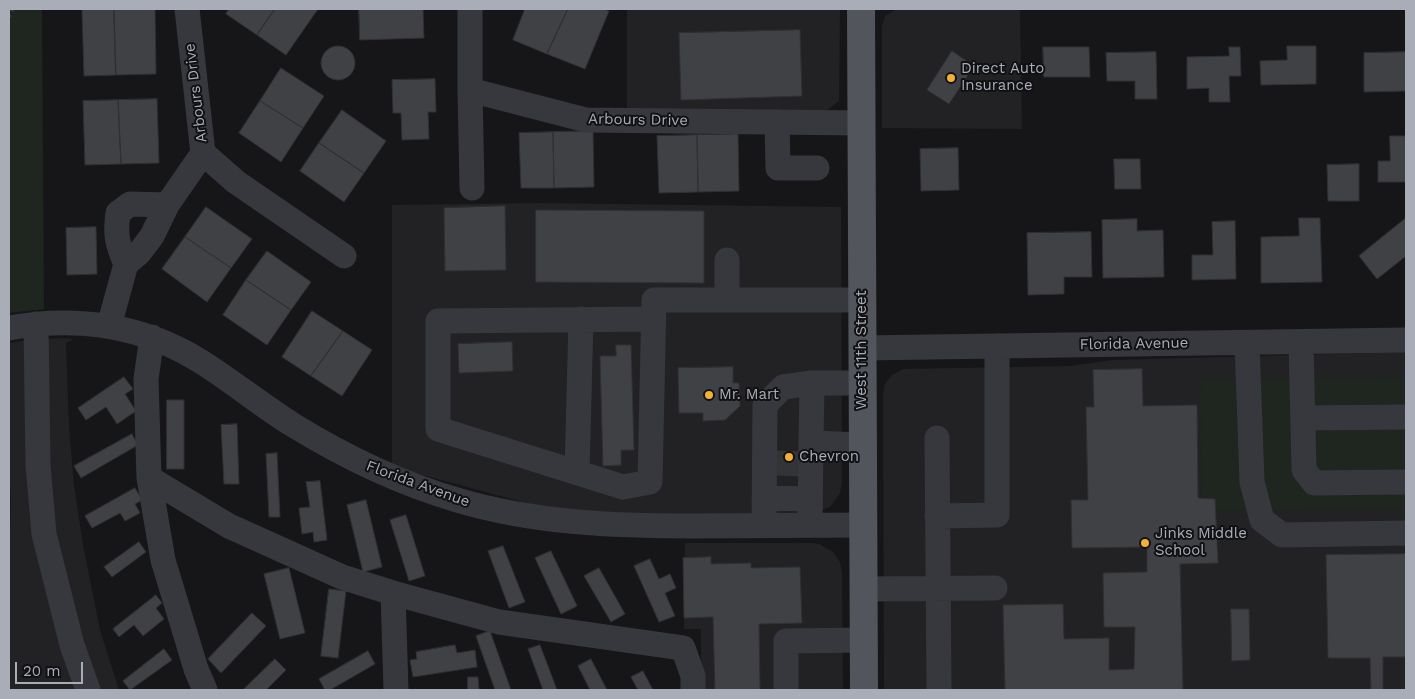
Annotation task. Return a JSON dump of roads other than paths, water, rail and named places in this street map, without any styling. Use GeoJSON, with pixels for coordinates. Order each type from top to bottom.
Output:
{"type":"FeatureCollection","features":[{"type":"Feature","properties":{"kind":"main road","name":"West 11th Street"},"geometry":{"type":"LineString","coordinates":[[861,9],[864,690]]}},
{"type":"Feature","properties":{"kind":"street","name":"Arbours Drive"},"geometry":{"type":"LineString","coordinates":[[187,9],[203,153],[236,182],[344,256]]}},
{"type":"Feature","properties":{"kind":"street"},"geometry":{"type":"LineString","coordinates":[[470,9],[472,188]]}},
{"type":"Feature","properties":{"kind":"street","name":"Arbours Drive"},"geometry":{"type":"LineString","coordinates":[[470,90],[586,120],[861,123]]}},
{"type":"Feature","properties":{"kind":"street"},"geometry":{"type":"LineString","coordinates":[[777,122],[778,168],[817,168]]}},
{"type":"Feature","properties":{"kind":"street"},"geometry":{"type":"LineString","coordinates":[[109,326],[126,264],[138,254],[152,236],[168,205],[203,153]]}},
{"type":"Feature","properties":{"kind":"street"},"geometry":{"type":"LineString","coordinates":[[126,264],[119,248],[115,230],[118,212],[130,204],[168,205]]}},
{"type":"Feature","properties":{"kind":"street"},"geometry":{"type":"LineString","coordinates":[[727,260],[727,300]]}},
{"type":"Feature","properties":{"kind":"street"},"geometry":{"type":"LineString","coordinates":[[653,318],[438,321],[438,429],[623,487],[650,482],[654,300],[862,300]]}},
{"type":"Feature","properties":{"kind":"street"},"geometry":{"type":"LineString","coordinates":[[577,472],[581,320]]}},
{"type":"Feature","properties":{"kind":"street","name":"Florida Avenue"},"geometry":{"type":"LineString","coordinates":[[9,328],[36,324],[82,323],[109,326],[152,337],[173,346],[201,362],[324,444],[421,488],[458,500],[514,514],[594,524],[634,526],[810,526],[863,524]]}},
{"type":"Feature","properties":{"kind":"street"},"geometry":{"type":"LineString","coordinates":[[36,324],[38,465],[44,534],[72,645],[88,690]]}},
{"type":"Feature","properties":{"kind":"street"},"geometry":{"type":"LineString","coordinates":[[152,337],[146,379],[149,478],[163,560],[196,669],[206,690]]}},
{"type":"Feature","properties":{"kind":"street","name":"Florida Avenue"},"geometry":{"type":"LineString","coordinates":[[862,348],[1406,340]]}},
{"type":"Feature","properties":{"kind":"street"},"geometry":{"type":"LineString","coordinates":[[1301,342],[1304,470],[1314,483],[1406,482]]}},
{"type":"Feature","properties":{"kind":"street"},"geometry":{"type":"LineString","coordinates":[[1247,343],[1252,482],[1262,520],[1282,535],[1406,533]]}},
{"type":"Feature","properties":{"kind":"street"},"geometry":{"type":"LineString","coordinates":[[937,516],[997,515],[997,346]]}},
{"type":"Feature","properties":{"kind":"street"},"geometry":{"type":"LineString","coordinates":[[764,525],[764,498],[770,463],[765,405],[783,387],[812,383],[862,383]]}},
{"type":"Feature","properties":{"kind":"street"},"geometry":{"type":"LineString","coordinates":[[810,526],[809,457],[812,383]]}},
{"type":"Feature","properties":{"kind":"street"},"geometry":{"type":"LineString","coordinates":[[1302,418],[1406,416]]}},
{"type":"Feature","properties":{"kind":"street"},"geometry":{"type":"LineString","coordinates":[[937,438],[938,690]]}},
{"type":"Feature","properties":{"kind":"street"},"geometry":{"type":"LineString","coordinates":[[809,457],[863,445]]}},
{"type":"Feature","properties":{"kind":"street"},"geometry":{"type":"LineString","coordinates":[[149,478],[229,526],[342,577],[498,622],[683,648],[693,676],[693,690]]}},
{"type":"Feature","properties":{"kind":"street"},"geometry":{"type":"LineString","coordinates":[[764,498],[810,499]]}},
{"type":"Feature","properties":{"kind":"street"},"geometry":{"type":"LineString","coordinates":[[863,589],[995,588]]}},
{"type":"Feature","properties":{"kind":"street"},"geometry":{"type":"LineString","coordinates":[[393,593],[396,690]]}},
{"type":"Feature","properties":{"kind":"street"},"geometry":{"type":"LineString","coordinates":[[786,690],[786,642],[864,640]]}},
{"type":"Feature","properties":{"kind":"tunnel"},"geometry":{"type":"LineString","coordinates":[[776,463],[804,464]]}},
{"type":"Feature","properties":{"kind":"place","name":"Direct Auto Insurance"},"geometry":{"type":"Point","coordinates":[951,78]}},
{"type":"Feature","properties":{"kind":"place","name":"Mr. Mart"},"geometry":{"type":"Point","coordinates":[709,395]}},
{"type":"Feature","properties":{"kind":"place","name":"Chevron"},"geometry":{"type":"Point","coordinates":[789,457]}},
{"type":"Feature","properties":{"kind":"place","name":"Jinks Middle School"},"geometry":{"type":"Point","coordinates":[1145,543]}}]}
